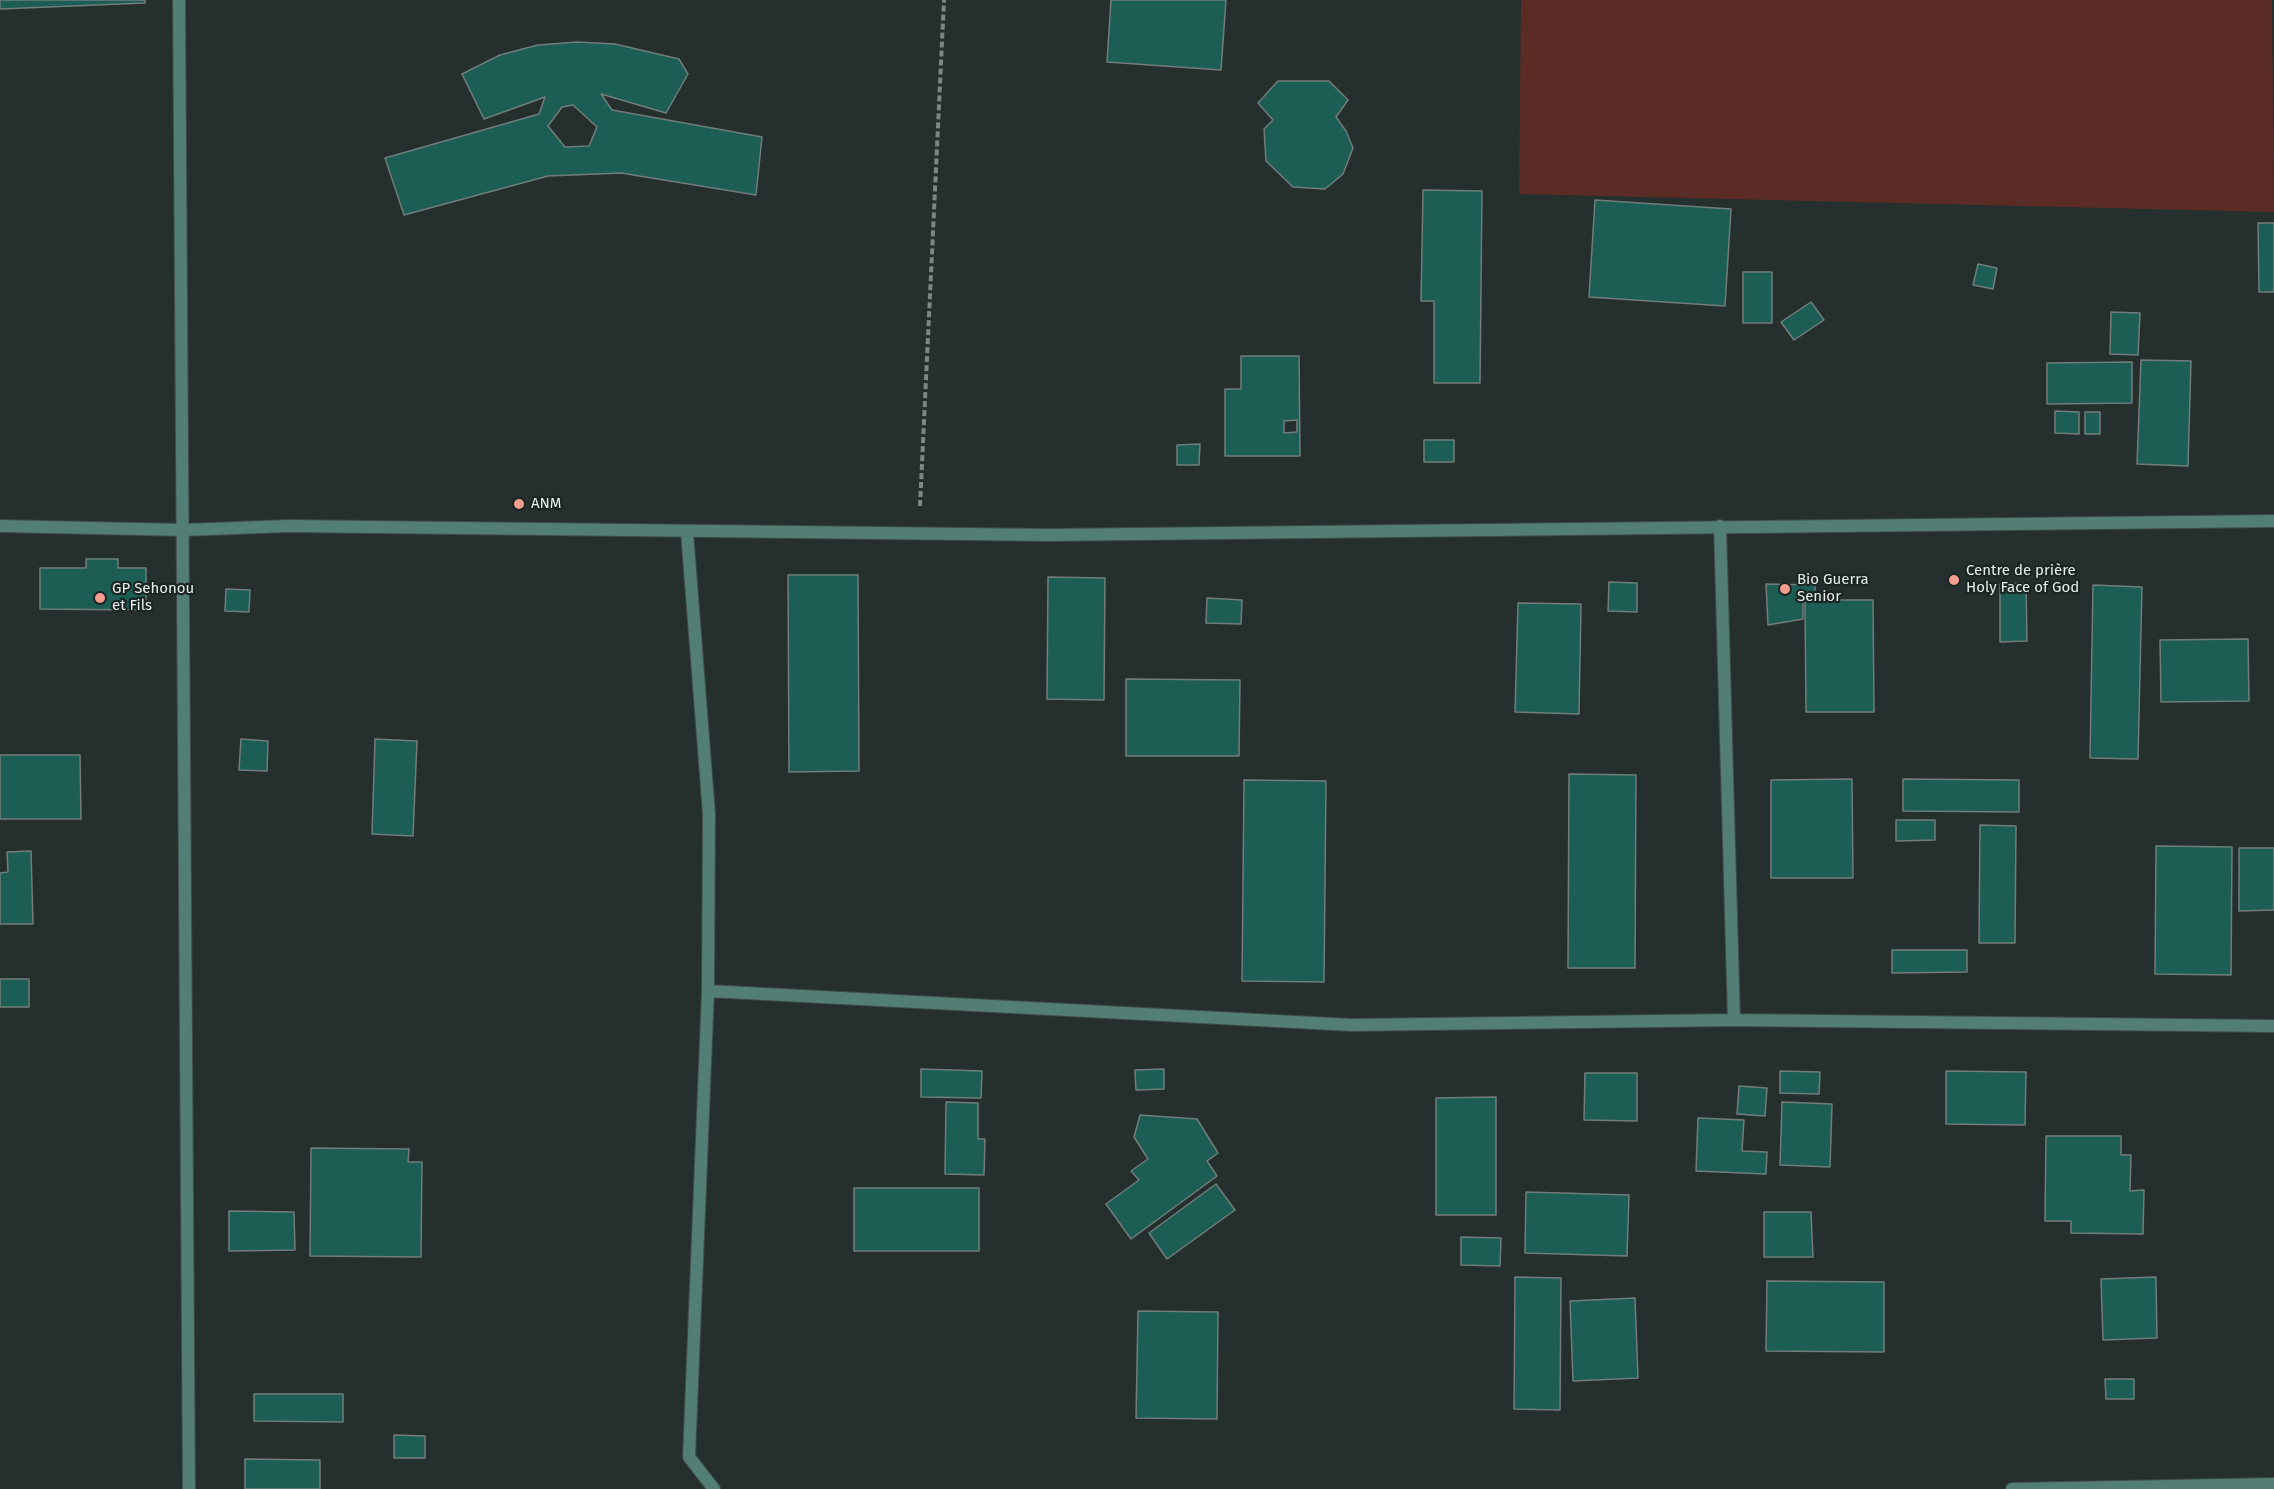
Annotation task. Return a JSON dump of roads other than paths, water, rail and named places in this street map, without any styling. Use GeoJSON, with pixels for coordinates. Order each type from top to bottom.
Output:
{"type":"FeatureCollection","features":[{"type":"Feature","properties":{"kind":"street"},"geometry":{"type":"LineString","coordinates":[[179,0],[189,1489]]}},
{"type":"Feature","properties":{"kind":"street"},"geometry":{"type":"LineString","coordinates":[[0,526],[184,530],[288,526],[1049,535],[2274,521]]}},
{"type":"Feature","properties":{"kind":"street"},"geometry":{"type":"LineString","coordinates":[[1720,526],[1734,1020]]}},
{"type":"Feature","properties":{"kind":"street"},"geometry":{"type":"LineString","coordinates":[[687,532],[710,814],[708,991],[689,1457],[714,1489]]}},
{"type":"Feature","properties":{"kind":"street"},"geometry":{"type":"LineString","coordinates":[[708,991],[1353,1025],[1734,1020],[2274,1026]]}},
{"type":"Feature","properties":{"kind":"street"},"geometry":{"type":"LineString","coordinates":[[2012,1489],[2274,1484]]}},
{"type":"Feature","properties":{"kind":"place","name":"ANM"},"geometry":{"type":"Point","coordinates":[519,504]}},
{"type":"Feature","properties":{"kind":"place","name":"Centre de prière Holy Face of God"},"geometry":{"type":"Point","coordinates":[1954,580]}},
{"type":"Feature","properties":{"kind":"place","name":"Bio Guerra Senior"},"geometry":{"type":"Point","coordinates":[1785,589]}},
{"type":"Feature","properties":{"kind":"place","name":"GP Sehonou et Fils"},"geometry":{"type":"Point","coordinates":[100,598]}}]}
